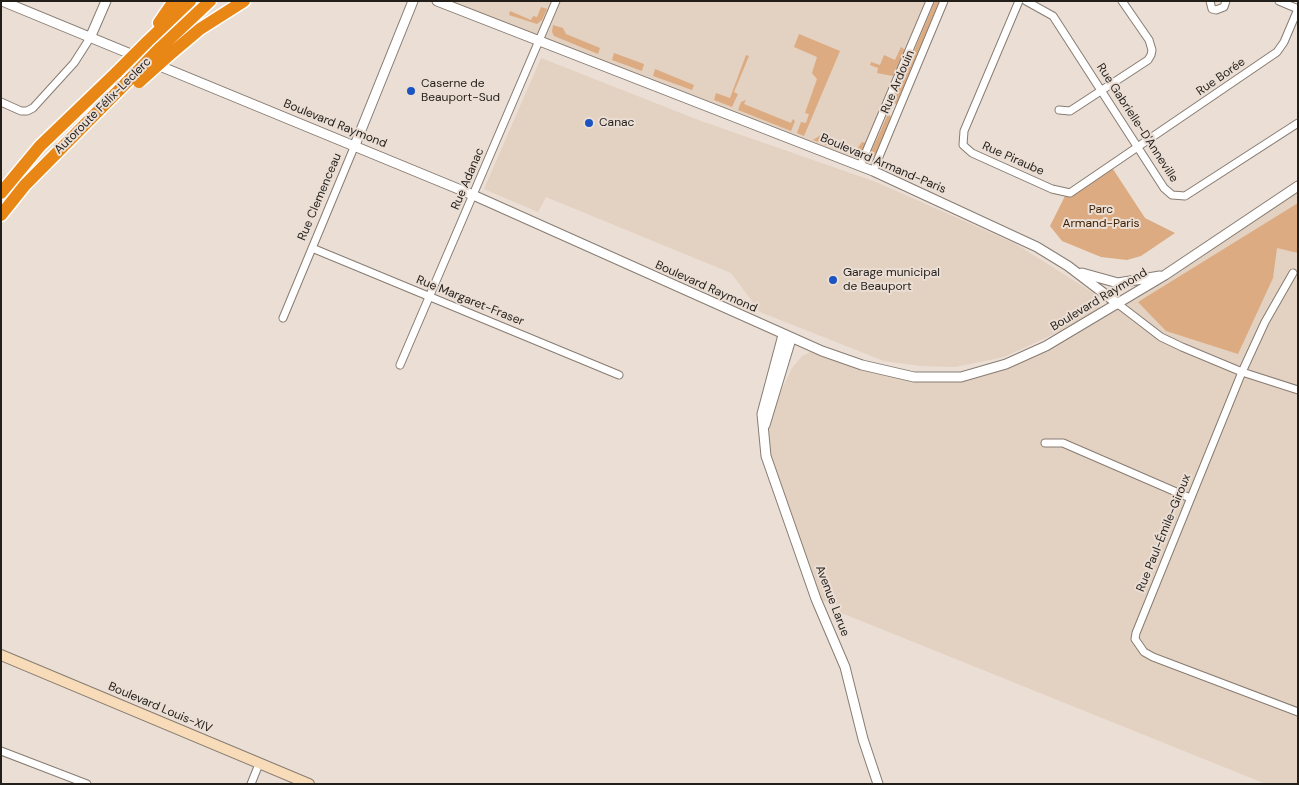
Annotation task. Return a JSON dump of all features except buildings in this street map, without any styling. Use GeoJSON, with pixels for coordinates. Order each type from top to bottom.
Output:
{"type":"FeatureCollection","features":[{"type":"Feature","properties":{"kind":"highway"},"geometry":{"type":"LineString","coordinates":[[147,42],[174,1]]}},
{"type":"Feature","properties":{"kind":"highway","name":"Autoroute Félix-Leclerc"},"geometry":{"type":"LineString","coordinates":[[1,193],[40,146],[190,1]]}},
{"type":"Feature","properties":{"kind":"highway","name":"Autoroute Félix-Leclerc"},"geometry":{"type":"LineString","coordinates":[[1,215],[25,185],[80,129],[135,80],[210,1]]}},
{"type":"Feature","properties":{"kind":"highway"},"geometry":{"type":"LineString","coordinates":[[163,52],[244,1]]}},
{"type":"Feature","properties":{"kind":"main road","name":"Boulevard Louis-XIV"},"geometry":{"type":"LineString","coordinates":[[1,655],[308,784]]}},
{"type":"Feature","properties":{"kind":"street","name":"Boulevard Raymond"},"geometry":{"type":"LineString","coordinates":[[2,1],[473,195],[787,337],[862,365],[914,377],[961,378],[1006,364],[1038,350],[1165,275],[1298,186]]}},
{"type":"Feature","properties":{"kind":"street"},"geometry":{"type":"LineString","coordinates":[[1,102],[21,111],[33,108],[74,63],[90,38],[106,1]]}},
{"type":"Feature","properties":{"kind":"street","name":"Rue Clemenceau"},"geometry":{"type":"LineString","coordinates":[[283,318],[413,1]]}},
{"type":"Feature","properties":{"kind":"street","name":"Boulevard Armand-Paris"},"geometry":{"type":"LineString","coordinates":[[437,1],[873,171],[1022,240],[1076,272],[1161,337],[1242,372],[1298,390]]}},
{"type":"Feature","properties":{"kind":"street","name":"Rue Adanac"},"geometry":{"type":"LineString","coordinates":[[400,365],[556,1]]}},
{"type":"Feature","properties":{"kind":"street","name":"Rue Ardouin"},"geometry":{"type":"LineString","coordinates":[[860,166],[930,1]]}},
{"type":"Feature","properties":{"kind":"street","name":"Rue Ardouin"},"geometry":{"type":"LineString","coordinates":[[873,171],[944,1]]}},
{"type":"Feature","properties":{"kind":"street","name":"Rue Piraube"},"geometry":{"type":"LineString","coordinates":[[1019,1],[964,131],[963,145],[972,153],[1052,189],[1070,193],[1138,148]]}},
{"type":"Feature","properties":{"kind":"street","name":"Rue Gabrielle-D'Anneville"},"geometry":{"type":"LineString","coordinates":[[1026,1],[1053,16],[1168,192],[1178,197],[1184,196],[1298,123]]}},
{"type":"Feature","properties":{"kind":"street"},"geometry":{"type":"LineString","coordinates":[[1058,110],[1070,111],[1148,60],[1152,50],[1149,40],[1122,1]]}},
{"type":"Feature","properties":{"kind":"street"},"geometry":{"type":"LineString","coordinates":[[1210,1],[1212,9],[1216,10],[1224,7],[1226,1]]}},
{"type":"Feature","properties":{"kind":"street"},"geometry":{"type":"LineString","coordinates":[[1279,1],[1298,9]]}},
{"type":"Feature","properties":{"kind":"street","name":"Rue Borée"},"geometry":{"type":"LineString","coordinates":[[1138,148],[1277,52],[1284,42],[1298,9]]}},
{"type":"Feature","properties":{"kind":"street","name":"Rue Margaret-Fraser"},"geometry":{"type":"LineString","coordinates":[[312,248],[619,375]]}},
{"type":"Feature","properties":{"kind":"street"},"geometry":{"type":"LineString","coordinates":[[1076,272],[1118,283],[1165,275]]}},
{"type":"Feature","properties":{"kind":"street","name":"Rue Paul-Émile-Giroux"},"geometry":{"type":"LineString","coordinates":[[1293,273],[1266,322],[1242,372],[1136,633],[1137,645],[1153,657],[1298,712]]}},
{"type":"Feature","properties":{"kind":"street","name":"Avenue Larue"},"geometry":{"type":"LineString","coordinates":[[787,337],[762,414],[766,456],[816,599],[845,667],[863,739],[878,784]]}},
{"type":"Feature","properties":{"kind":"street"},"geometry":{"type":"LineString","coordinates":[[1045,443],[1063,443],[1190,498]]}},
{"type":"Feature","properties":{"kind":"street"},"geometry":{"type":"LineString","coordinates":[[1,751],[86,784]]}},
{"type":"Feature","properties":{"kind":"street"},"geometry":{"type":"LineString","coordinates":[[251,784],[259,764]]}},
{"type":"Feature","properties":{"kind":"shaded area"},"geometry":{"type":"Polygon","coordinates":[[[437,1],[930,1],[860,166],[437,1]]]}},
{"type":"Feature","properties":{"kind":"shaded area"},"geometry":{"type":"Polygon","coordinates":[[[541,58],[701,121],[876,182],[1016,244],[1095,294],[1100,305],[1097,311],[1084,320],[1004,357],[955,367],[920,366],[884,361],[760,312],[731,273],[546,197],[538,212],[484,189],[541,58]]]}},
{"type":"Feature","properties":{"kind":"shaded area"},"geometry":{"type":"Polygon","coordinates":[[[1298,186],[1298,784],[1266,784],[839,612],[842,606],[816,599],[766,456],[764,427],[792,368],[802,356],[810,352],[822,351],[914,377],[961,377],[1046,346],[1298,186]]]}},
{"type":"Feature","properties":{"kind":"green space"},"geometry":{"type":"Polygon","coordinates":[[[935,1],[940,1],[898,103],[894,104],[893,101],[935,1]]]}},
{"type":"Feature","properties":{"kind":"green space"},"geometry":{"type":"Polygon","coordinates":[[[541,7],[547,9],[542,20],[537,24],[509,15],[510,11],[531,20],[533,16],[537,17],[541,7]]]}},
{"type":"Feature","properties":{"kind":"green space"},"geometry":{"type":"Polygon","coordinates":[[[553,25],[563,28],[566,34],[600,48],[598,54],[554,36],[552,32],[553,25]]]}},
{"type":"Feature","properties":{"kind":"green space"},"geometry":{"type":"Polygon","coordinates":[[[799,34],[840,51],[804,136],[797,133],[801,122],[806,123],[809,114],[805,113],[817,79],[812,73],[817,57],[794,47],[799,34]]]}},
{"type":"Feature","properties":{"kind":"green space"},"geometry":{"type":"Polygon","coordinates":[[[901,47],[905,50],[893,76],[877,73],[878,68],[870,65],[871,62],[880,65],[884,55],[895,60],[901,47]]]}},
{"type":"Feature","properties":{"kind":"green space"},"geometry":{"type":"Polygon","coordinates":[[[614,53],[644,64],[642,71],[612,60],[614,53]]]}},
{"type":"Feature","properties":{"kind":"green space"},"geometry":{"type":"Polygon","coordinates":[[[746,55],[749,56],[734,92],[738,94],[732,107],[714,100],[716,93],[730,98],[746,55]]]}},
{"type":"Feature","properties":{"kind":"green space"},"geometry":{"type":"Polygon","coordinates":[[[655,69],[694,85],[692,90],[653,76],[655,69]]]}},
{"type":"Feature","properties":{"kind":"green space"},"geometry":{"type":"Polygon","coordinates":[[[746,100],[744,104],[791,123],[793,119],[795,121],[791,131],[738,110],[741,102],[746,100]]]}},
{"type":"Feature","properties":{"kind":"green space"},"geometry":{"type":"Polygon","coordinates":[[[890,115],[891,118],[875,156],[872,157],[870,154],[887,116],[890,115]]]}},
{"type":"Feature","properties":{"kind":"green space"},"geometry":{"type":"Polygon","coordinates":[[[821,135],[857,149],[862,142],[866,143],[861,153],[853,155],[813,140],[821,135]]]}},
{"type":"Feature","properties":{"kind":"green space","name":"Parc Armand-Paris"},"geometry":{"type":"Polygon","coordinates":[[[1111,166],[1145,218],[1175,233],[1141,256],[1127,260],[1101,257],[1062,241],[1050,226],[1067,192],[1111,166]]]}},
{"type":"Feature","properties":{"kind":"green space"},"geometry":{"type":"Polygon","coordinates":[[[1298,203],[1298,253],[1277,248],[1273,278],[1238,354],[1166,331],[1138,302],[1298,203]]]}},
{"type":"Feature","properties":{"kind":"place","name":"Caserne de Beauport-Sud"},"geometry":{"type":"Point","coordinates":[411,91]}},
{"type":"Feature","properties":{"kind":"place","name":"Canac"},"geometry":{"type":"Point","coordinates":[589,123]}},
{"type":"Feature","properties":{"kind":"place","name":"Garage municipal de Beauport"},"geometry":{"type":"Point","coordinates":[833,280]}}]}
